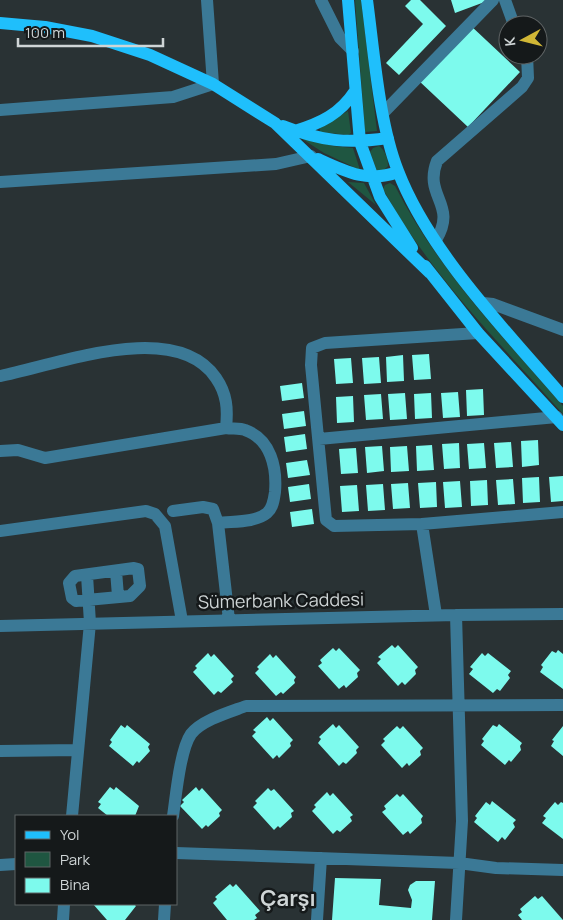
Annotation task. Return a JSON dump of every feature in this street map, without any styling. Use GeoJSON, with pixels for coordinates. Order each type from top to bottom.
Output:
{"type":"FeatureCollection","features":[{"type":"Feature","properties":{"kind":"main road"},"geometry":{"type":"LineString","coordinates":[[348,0],[360,142],[372,178],[389,213],[430,273],[478,333],[560,421]]}},
{"type":"Feature","properties":{"kind":"main road"},"geometry":{"type":"LineString","coordinates":[[367,0],[388,138],[398,172],[436,240],[482,303],[563,397]]}},
{"type":"Feature","properties":{"kind":"main road"},"geometry":{"type":"LineString","coordinates":[[0,23],[45,27],[92,36],[150,55],[213,84],[275,123],[430,273]]}},
{"type":"Feature","properties":{"kind":"main road"},"geometry":{"type":"LineString","coordinates":[[295,131],[321,123],[332,116],[348,102],[355,91]]}},
{"type":"Feature","properties":{"kind":"main road"},"geometry":{"type":"LineString","coordinates":[[275,123],[295,131],[336,141],[360,142],[388,138]]}},
{"type":"Feature","properties":{"kind":"main road"},"geometry":{"type":"LineString","coordinates":[[311,156],[355,176],[372,178],[398,172]]}},
{"type":"Feature","properties":{"kind":"street"},"geometry":{"type":"LineString","coordinates":[[0,110],[173,97],[213,84],[207,0]]}},
{"type":"Feature","properties":{"kind":"street"},"geometry":{"type":"LineString","coordinates":[[321,0],[340,38],[353,51]]}},
{"type":"Feature","properties":{"kind":"street"},"geometry":{"type":"LineString","coordinates":[[384,112],[493,0]]}},
{"type":"Feature","properties":{"kind":"street"},"geometry":{"type":"LineString","coordinates":[[505,0],[510,15]]}},
{"type":"Feature","properties":{"kind":"street"},"geometry":{"type":"LineString","coordinates":[[436,240],[444,227],[445,217],[432,174],[437,161],[522,87],[528,78],[527,65]]}},
{"type":"Feature","properties":{"kind":"street"},"geometry":{"type":"LineString","coordinates":[[0,182],[276,164],[311,156]]}},
{"type":"Feature","properties":{"kind":"street"},"geometry":{"type":"LineString","coordinates":[[482,303],[493,304],[563,330]]}},
{"type":"Feature","properties":{"kind":"street"},"geometry":{"type":"LineString","coordinates":[[478,333],[326,343],[312,348],[311,365],[326,520],[334,526],[422,524],[563,512]]}},
{"type":"Feature","properties":{"kind":"street"},"geometry":{"type":"LineString","coordinates":[[0,376],[100,352],[142,347],[175,350],[194,359],[210,370],[223,388],[228,411],[226,428]]}},
{"type":"Feature","properties":{"kind":"street"},"geometry":{"type":"LineString","coordinates":[[319,439],[560,421]]}},
{"type":"Feature","properties":{"kind":"street"},"geometry":{"type":"LineString","coordinates":[[0,451],[18,450],[45,458],[226,428],[246,430],[262,442],[273,458],[274,502],[268,513],[254,519],[218,523]]}},
{"type":"Feature","properties":{"kind":"street"},"geometry":{"type":"LineString","coordinates":[[173,511],[203,507],[213,509],[218,523],[229,620]]}},
{"type":"Feature","properties":{"kind":"street"},"geometry":{"type":"LineString","coordinates":[[0,531],[146,511],[155,514],[165,526],[182,621]]}},
{"type":"Feature","properties":{"kind":"street"},"geometry":{"type":"LineString","coordinates":[[422,524],[436,615]]}},
{"type":"Feature","properties":{"kind":"street"},"geometry":{"type":"LineString","coordinates":[[134,568],[138,569],[140,586],[137,592],[130,596],[76,601],[70,592],[71,579],[87,575],[134,568]]}},
{"type":"Feature","properties":{"kind":"street"},"geometry":{"type":"LineString","coordinates":[[116,570],[118,596]]}},
{"type":"Feature","properties":{"kind":"street"},"geometry":{"type":"LineString","coordinates":[[72,815],[90,623],[87,575]]}},
{"type":"Feature","properties":{"kind":"street","name":"Sümerbank Caddesi"},"geometry":{"type":"LineString","coordinates":[[0,626],[436,615],[563,614]]}},
{"type":"Feature","properties":{"kind":"street"},"geometry":{"type":"LineString","coordinates":[[456,615],[462,821],[456,920]]}},
{"type":"Feature","properties":{"kind":"street"},"geometry":{"type":"LineString","coordinates":[[173,815],[180,766],[191,734],[215,717],[246,706],[458,707],[563,705]]}},
{"type":"Feature","properties":{"kind":"street"},"geometry":{"type":"LineString","coordinates":[[0,751],[78,750]]}},
{"type":"Feature","properties":{"kind":"street"},"geometry":{"type":"LineString","coordinates":[[178,853],[460,863],[496,868],[563,870]]}},
{"type":"Feature","properties":{"kind":"street"},"geometry":{"type":"LineString","coordinates":[[317,920],[321,858]]}},
{"type":"Feature","properties":{"kind":"street"},"geometry":{"type":"LineString","coordinates":[[0,865],[15,864]]}},
{"type":"Feature","properties":{"kind":"street"},"geometry":{"type":"LineString","coordinates":[[63,920],[64,905]]}},
{"type":"Feature","properties":{"kind":"street"},"geometry":{"type":"LineString","coordinates":[[164,920],[165,905]]}},
{"type":"Feature","properties":{"kind":"green space"},"geometry":{"type":"Polygon","coordinates":[[[355,0],[361,0],[377,131],[365,132],[355,0]]]}},
{"type":"Feature","properties":{"kind":"green space"},"geometry":{"type":"Polygon","coordinates":[[[348,111],[351,133],[348,135],[320,132],[320,128],[348,111]]]}},
{"type":"Feature","properties":{"kind":"green space"},"geometry":{"type":"Polygon","coordinates":[[[296,135],[333,146],[353,148],[360,170],[324,153],[296,135]]]}},
{"type":"Feature","properties":{"kind":"green space"},"geometry":{"type":"Polygon","coordinates":[[[379,146],[384,152],[388,166],[383,171],[377,171],[370,152],[373,148],[379,146]]]}},
{"type":"Feature","properties":{"kind":"green space"},"geometry":{"type":"Polygon","coordinates":[[[348,182],[364,183],[376,205],[348,182]]]}},
{"type":"Feature","properties":{"kind":"green space"},"geometry":{"type":"Polygon","coordinates":[[[390,183],[395,186],[412,217],[451,274],[494,328],[563,406],[563,414],[490,334],[422,250],[401,220],[383,189],[385,185],[390,183]]]}},
{"type":"Feature","properties":{"kind":"building"},"geometry":{"type":"Polygon","coordinates":[[[411,0],[420,0],[446,26],[399,75],[386,63],[423,24],[405,6],[411,0]]]}},
{"type":"Feature","properties":{"kind":"building"},"geometry":{"type":"Polygon","coordinates":[[[451,0],[490,0],[455,13],[451,0]]]}},
{"type":"Feature","properties":{"kind":"building"},"geometry":{"type":"Polygon","coordinates":[[[470,25],[498,51],[498,65],[513,65],[520,72],[468,127],[418,80],[470,25]]]}},
{"type":"Feature","properties":{"kind":"building"},"geometry":{"type":"Polygon","coordinates":[[[429,354],[431,379],[414,380],[412,355],[429,354]]]}},
{"type":"Feature","properties":{"kind":"building"},"geometry":{"type":"Polygon","coordinates":[[[403,355],[404,381],[387,382],[386,357],[403,355]]]}},
{"type":"Feature","properties":{"kind":"building"},"geometry":{"type":"Polygon","coordinates":[[[379,357],[381,383],[364,384],[362,358],[379,357]]]}},
{"type":"Feature","properties":{"kind":"building"},"geometry":{"type":"Polygon","coordinates":[[[351,358],[353,383],[336,384],[334,359],[351,358]]]}},
{"type":"Feature","properties":{"kind":"building"},"geometry":{"type":"Polygon","coordinates":[[[302,383],[304,398],[282,401],[280,386],[302,383]]]}},
{"type":"Feature","properties":{"kind":"building"},"geometry":{"type":"Polygon","coordinates":[[[483,389],[484,415],[467,416],[466,390],[483,389]]]}},
{"type":"Feature","properties":{"kind":"building"},"geometry":{"type":"Polygon","coordinates":[[[458,392],[460,417],[443,418],[441,393],[458,392]]]}},
{"type":"Feature","properties":{"kind":"building"},"geometry":{"type":"Polygon","coordinates":[[[405,393],[407,419],[390,420],[388,394],[405,393]]]}},
{"type":"Feature","properties":{"kind":"building"},"geometry":{"type":"Polygon","coordinates":[[[431,393],[432,418],[415,419],[414,394],[431,393]]]}},
{"type":"Feature","properties":{"kind":"building"},"geometry":{"type":"Polygon","coordinates":[[[381,394],[383,419],[366,420],[364,395],[381,394]]]}},
{"type":"Feature","properties":{"kind":"building"},"geometry":{"type":"Polygon","coordinates":[[[353,396],[354,422],[337,423],[336,397],[353,396]]]}},
{"type":"Feature","properties":{"kind":"building"},"geometry":{"type":"Polygon","coordinates":[[[304,411],[306,426],[284,429],[282,414],[304,411]]]}},
{"type":"Feature","properties":{"kind":"building"},"geometry":{"type":"Polygon","coordinates":[[[305,434],[307,449],[286,452],[284,437],[305,434]]]}},
{"type":"Feature","properties":{"kind":"building"},"geometry":{"type":"Polygon","coordinates":[[[538,440],[539,465],[522,467],[521,441],[538,440]]]}},
{"type":"Feature","properties":{"kind":"building"},"geometry":{"type":"Polygon","coordinates":[[[511,442],[513,467],[496,468],[494,443],[511,442]]]}},
{"type":"Feature","properties":{"kind":"building"},"geometry":{"type":"Polygon","coordinates":[[[459,443],[460,468],[444,469],[442,444],[459,443]]]}},
{"type":"Feature","properties":{"kind":"building"},"geometry":{"type":"Polygon","coordinates":[[[484,443],[486,468],[469,469],[467,444],[484,443]]]}},
{"type":"Feature","properties":{"kind":"building"},"geometry":{"type":"Polygon","coordinates":[[[432,445],[434,470],[417,471],[416,446],[432,445]]]}},
{"type":"Feature","properties":{"kind":"building"},"geometry":{"type":"Polygon","coordinates":[[[382,446],[384,471],[367,473],[365,447],[382,446]]]}},
{"type":"Feature","properties":{"kind":"building"},"geometry":{"type":"Polygon","coordinates":[[[407,446],[409,471],[391,472],[390,447],[407,446]]]}},
{"type":"Feature","properties":{"kind":"building"},"geometry":{"type":"Polygon","coordinates":[[[356,448],[358,473],[341,474],[339,449],[356,448]]]}},
{"type":"Feature","properties":{"kind":"building"},"geometry":{"type":"Polygon","coordinates":[[[307,460],[310,475],[288,478],[286,463],[307,460]]]}},
{"type":"Feature","properties":{"kind":"building"},"geometry":{"type":"Polygon","coordinates":[[[563,476],[563,501],[551,502],[549,477],[563,476]]]}},
{"type":"Feature","properties":{"kind":"building"},"geometry":{"type":"Polygon","coordinates":[[[539,477],[540,502],[523,503],[522,478],[539,477]]]}},
{"type":"Feature","properties":{"kind":"building"},"geometry":{"type":"Polygon","coordinates":[[[513,479],[515,504],[498,505],[496,480],[513,479]]]}},
{"type":"Feature","properties":{"kind":"building"},"geometry":{"type":"Polygon","coordinates":[[[487,480],[488,505],[471,506],[470,481],[487,480]]]}},
{"type":"Feature","properties":{"kind":"building"},"geometry":{"type":"Polygon","coordinates":[[[460,481],[462,507],[445,508],[443,482],[460,481]]]}},
{"type":"Feature","properties":{"kind":"building"},"geometry":{"type":"Polygon","coordinates":[[[436,482],[437,507],[420,508],[418,483],[436,482]]]}},
{"type":"Feature","properties":{"kind":"building"},"geometry":{"type":"Polygon","coordinates":[[[408,483],[410,508],[393,509],[391,484],[408,483]]]}},
{"type":"Feature","properties":{"kind":"building"},"geometry":{"type":"Polygon","coordinates":[[[309,484],[311,499],[290,502],[288,487],[309,484]]]}},
{"type":"Feature","properties":{"kind":"building"},"geometry":{"type":"Polygon","coordinates":[[[383,484],[385,510],[368,511],[366,485],[383,484]]]}},
{"type":"Feature","properties":{"kind":"building"},"geometry":{"type":"Polygon","coordinates":[[[357,485],[359,511],[342,512],[340,486],[357,485]]]}},
{"type":"Feature","properties":{"kind":"building"},"geometry":{"type":"Polygon","coordinates":[[[312,509],[314,524],[292,527],[290,512],[312,509]]]}},
{"type":"Feature","properties":{"kind":"building"},"geometry":{"type":"Polygon","coordinates":[[[392,645],[395,648],[398,645],[418,667],[415,670],[416,674],[405,685],[402,682],[398,686],[377,663],[381,659],[378,657],[392,645]]]}},
{"type":"Feature","properties":{"kind":"building"},"geometry":{"type":"Polygon","coordinates":[[[333,648],[336,651],[339,648],[360,670],[357,673],[358,677],[346,688],[344,685],[339,689],[318,666],[322,663],[320,660],[333,648]]]}},
{"type":"Feature","properties":{"kind":"building"},"geometry":{"type":"Polygon","coordinates":[[[558,650],[563,654],[563,689],[540,672],[543,667],[541,665],[552,651],[556,653],[558,650]]]}},
{"type":"Feature","properties":{"kind":"building"},"geometry":{"type":"Polygon","coordinates":[[[208,653],[211,657],[214,654],[234,676],[231,679],[233,682],[221,693],[218,691],[214,695],[193,672],[197,668],[195,666],[208,653]]]}},
{"type":"Feature","properties":{"kind":"building"},"geometry":{"type":"Polygon","coordinates":[[[482,653],[485,656],[488,653],[511,671],[508,675],[510,678],[500,691],[497,689],[493,693],[469,674],[473,669],[470,667],[482,653]]]}},
{"type":"Feature","properties":{"kind":"building"},"geometry":{"type":"Polygon","coordinates":[[[270,654],[273,658],[276,655],[296,677],[295,683],[283,694],[281,692],[276,696],[255,673],[259,669],[257,667],[270,654]]]}},
{"type":"Feature","properties":{"kind":"building"},"geometry":{"type":"Polygon","coordinates":[[[267,717],[270,721],[273,718],[293,740],[290,743],[291,746],[279,758],[277,755],[273,759],[252,736],[256,732],[253,730],[267,717]]]}},
{"type":"Feature","properties":{"kind":"building"},"geometry":{"type":"Polygon","coordinates":[[[333,724],[336,728],[339,725],[359,747],[356,750],[357,753],[346,764],[343,762],[339,766],[318,743],[321,739],[319,737],[333,724]]]}},
{"type":"Feature","properties":{"kind":"building"},"geometry":{"type":"Polygon","coordinates":[[[499,724],[522,743],[520,746],[521,750],[511,762],[509,760],[505,765],[481,745],[484,741],[482,739],[493,725],[497,727],[499,724]]]}},
{"type":"Feature","properties":{"kind":"building"},"geometry":{"type":"Polygon","coordinates":[[[121,725],[125,728],[127,725],[150,744],[148,747],[150,751],[139,763],[137,761],[133,766],[109,746],[112,742],[110,740],[121,725]]]}},
{"type":"Feature","properties":{"kind":"building"},"geometry":{"type":"Polygon","coordinates":[[[397,726],[400,729],[403,726],[423,748],[420,751],[421,755],[409,766],[407,763],[402,768],[381,745],[385,741],[383,739],[397,726]]]}},
{"type":"Feature","properties":{"kind":"building"},"geometry":{"type":"Polygon","coordinates":[[[563,726],[563,756],[551,746],[554,741],[552,740],[563,726]]]}},
{"type":"Feature","properties":{"kind":"building"},"geometry":{"type":"Polygon","coordinates":[[[110,787],[114,790],[116,787],[139,806],[135,815],[107,815],[98,808],[101,804],[98,802],[110,787]]]}},
{"type":"Feature","properties":{"kind":"building"},"geometry":{"type":"Polygon","coordinates":[[[196,787],[199,791],[202,788],[222,810],[219,813],[220,816],[208,827],[206,825],[202,829],[180,806],[184,802],[182,800],[196,787]]]}},
{"type":"Feature","properties":{"kind":"building"},"geometry":{"type":"Polygon","coordinates":[[[268,788],[271,791],[274,789],[294,811],[291,813],[292,817],[280,828],[278,826],[274,830],[253,807],[257,803],[255,801],[268,788]]]}},
{"type":"Feature","properties":{"kind":"building"},"geometry":{"type":"Polygon","coordinates":[[[327,792],[330,796],[333,793],[353,815],[350,817],[352,821],[340,832],[337,830],[333,834],[312,811],[316,807],[314,805],[327,792]]]}},
{"type":"Feature","properties":{"kind":"building"},"geometry":{"type":"Polygon","coordinates":[[[397,794],[400,797],[403,794],[423,816],[421,819],[422,823],[410,834],[408,831],[403,835],[382,812],[386,809],[384,806],[397,794]]]}},
{"type":"Feature","properties":{"kind":"building"},"geometry":{"type":"Polygon","coordinates":[[[492,801],[516,820],[513,823],[515,827],[505,840],[502,837],[498,842],[474,822],[477,818],[475,816],[486,802],[490,805],[492,801]]]}},
{"type":"Feature","properties":{"kind":"building"},"geometry":{"type":"Polygon","coordinates":[[[555,802],[558,805],[561,802],[563,803],[563,839],[542,823],[546,818],[543,816],[555,802]]]}},
{"type":"Feature","properties":{"kind":"building"},"geometry":{"type":"Polygon","coordinates":[[[335,878],[381,879],[379,905],[411,908],[412,900],[408,890],[410,885],[416,881],[435,881],[432,920],[332,920],[335,878]]]}},
{"type":"Feature","properties":{"kind":"building"},"geometry":{"type":"Polygon","coordinates":[[[230,884],[233,887],[236,884],[260,911],[255,915],[257,918],[254,920],[227,920],[213,903],[217,899],[215,897],[230,884]]]}},
{"type":"Feature","properties":{"kind":"building"},"geometry":{"type":"Polygon","coordinates":[[[535,896],[538,899],[542,896],[563,920],[522,920],[518,915],[522,912],[520,909],[535,896]]]}},
{"type":"Feature","properties":{"kind":"building"},"geometry":{"type":"Polygon","coordinates":[[[94,905],[136,906],[125,920],[107,920],[94,905]]]}},
{"type":"Feature","properties":{"kind":"district","name":"Çarşı"},"geometry":{"type":"Point","coordinates":[288,898]}}]}
